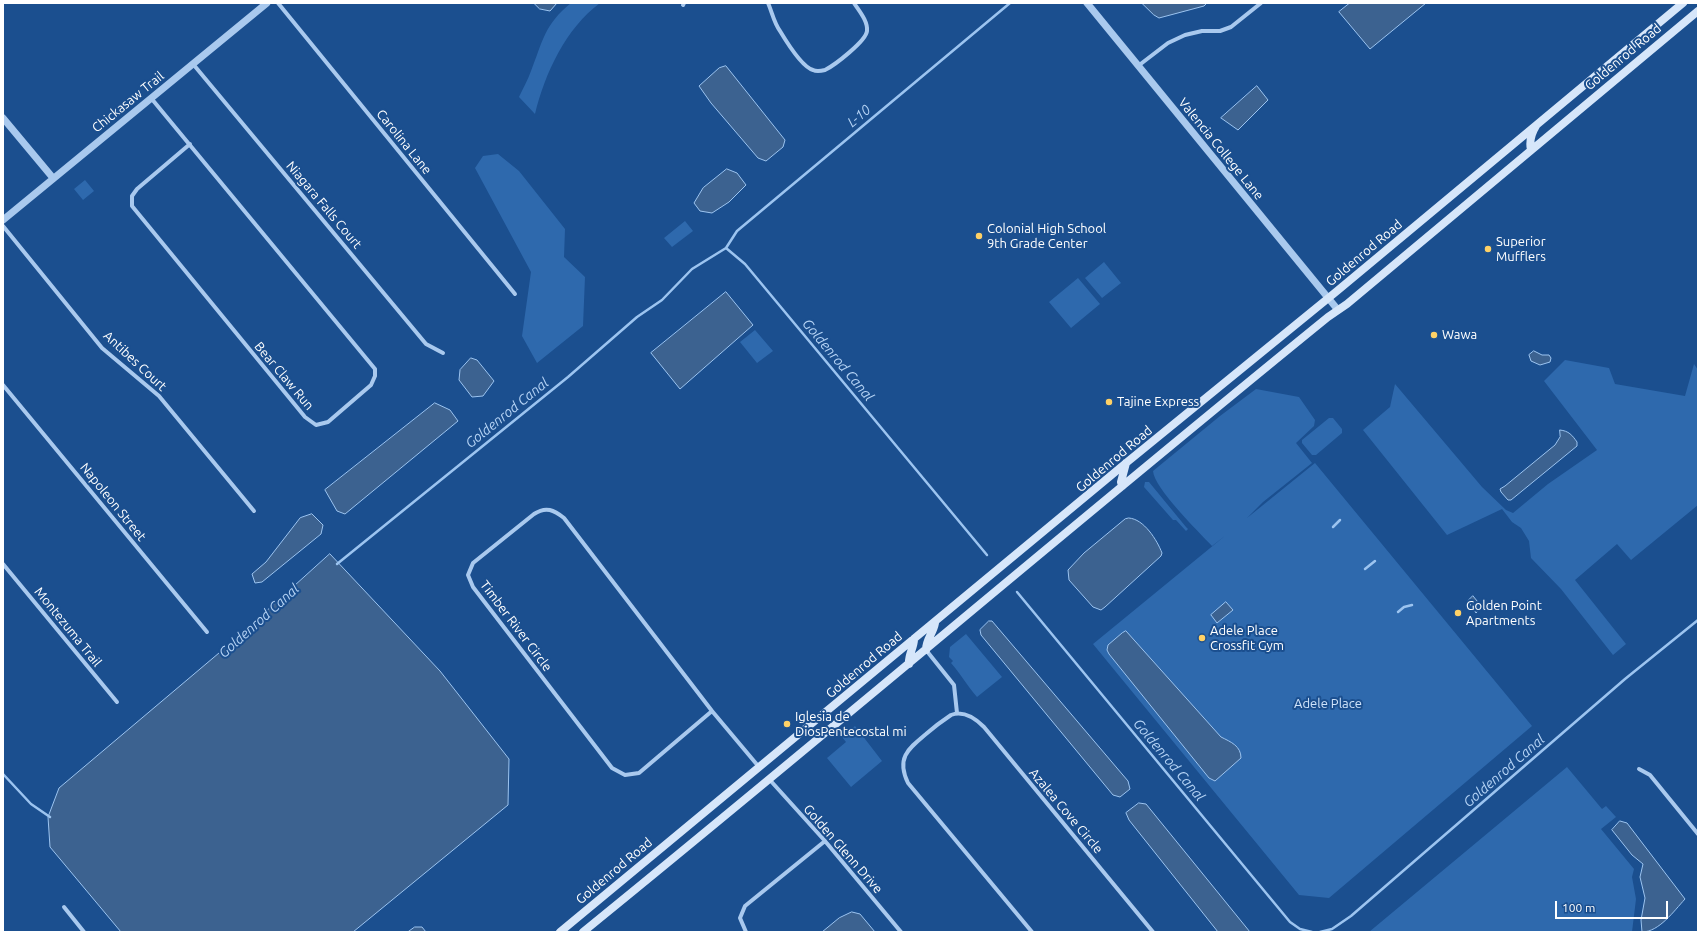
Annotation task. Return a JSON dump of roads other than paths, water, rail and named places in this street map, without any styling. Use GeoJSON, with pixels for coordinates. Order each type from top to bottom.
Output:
{"type":"FeatureCollection","features":[{"type":"Feature","properties":{"kind":"main road","name":"Goldenrod Road"},"geometry":{"type":"LineString","coordinates":[[560,932],[1683,3]]}},
{"type":"Feature","properties":{"kind":"main road","name":"Goldenrod Road"},"geometry":{"type":"LineString","coordinates":[[583,932],[926,650],[1122,486],[1338,310],[1698,10]]}},
{"type":"Feature","properties":{"kind":"main road"},"geometry":{"type":"LineString","coordinates":[[1531,150],[1530,139],[1537,124]]}},
{"type":"Feature","properties":{"kind":"main road"},"geometry":{"type":"LineString","coordinates":[[1122,486],[1121,482],[1126,463]]}},
{"type":"Feature","properties":{"kind":"main road"},"geometry":{"type":"LineString","coordinates":[[926,650],[927,639],[934,629],[936,621]]}},
{"type":"Feature","properties":{"kind":"main road"},"geometry":{"type":"LineString","coordinates":[[909,664],[908,657],[912,651],[914,639]]}},
{"type":"Feature","properties":{"kind":"street","name":"Chickasaw Trail"},"geometry":{"type":"LineString","coordinates":[[3,220],[267,3]]}},
{"type":"Feature","properties":{"kind":"street","name":"Carolina Lane"},"geometry":{"type":"LineString","coordinates":[[278,3],[515,294]]}},
{"type":"Feature","properties":{"kind":"street"},"geometry":{"type":"LineString","coordinates":[[768,3],[779,30],[795,53],[806,66],[812,70],[819,71],[825,70],[835,63],[857,45],[866,35],[866,24],[854,3]]}},
{"type":"Feature","properties":{"kind":"street","name":"Valencia College Lane"},"geometry":{"type":"LineString","coordinates":[[1087,3],[1338,310]]}},
{"type":"Feature","properties":{"kind":"street"},"geometry":{"type":"LineString","coordinates":[[1138,66],[1168,43],[1185,35],[1202,31],[1220,31],[1231,27],[1260,3]]}},
{"type":"Feature","properties":{"kind":"street","name":"Niagara Falls Court"},"geometry":{"type":"LineString","coordinates":[[194,64],[426,344],[443,353]]}},
{"type":"Feature","properties":{"kind":"street","name":"Bear Claw Run"},"geometry":{"type":"LineString","coordinates":[[151,98],[190,144],[375,369],[376,376],[371,385],[328,422],[316,425],[304,417],[132,206],[132,196],[137,189],[190,144]]}},
{"type":"Feature","properties":{"kind":"street"},"geometry":{"type":"LineString","coordinates":[[3,118],[53,178]]}},
{"type":"Feature","properties":{"kind":"street","name":"Antibes Court"},"geometry":{"type":"LineString","coordinates":[[3,226],[102,348],[159,396],[254,511]]}},
{"type":"Feature","properties":{"kind":"street","name":"Napoleon Street"},"geometry":{"type":"LineString","coordinates":[[3,385],[207,632]]}},
{"type":"Feature","properties":{"kind":"street","name":"Timber River Circle"},"geometry":{"type":"LineString","coordinates":[[712,711],[639,773],[625,775],[612,768],[473,587],[468,575],[473,563],[541,509],[554,510],[564,518],[712,711],[759,767]]}},
{"type":"Feature","properties":{"kind":"street","name":"Montezuma Trail"},"geometry":{"type":"LineString","coordinates":[[3,564],[117,702]]}},
{"type":"Feature","properties":{"kind":"street"},"geometry":{"type":"LineString","coordinates":[[926,650],[954,685],[956,713],[944,719],[909,748],[903,761],[904,774],[908,783],[1032,932]]}},
{"type":"Feature","properties":{"kind":"street","name":"Azalea Cove Circle"},"geometry":{"type":"LineString","coordinates":[[956,713],[962,713],[973,718],[984,727],[1153,932]]}},
{"type":"Feature","properties":{"kind":"street"},"geometry":{"type":"LineString","coordinates":[[1638,769],[1650,775],[1698,834]]}},
{"type":"Feature","properties":{"kind":"street","name":"Golden Glenn Drive"},"geometry":{"type":"LineString","coordinates":[[769,779],[825,841],[901,932]]}},
{"type":"Feature","properties":{"kind":"street"},"geometry":{"type":"LineString","coordinates":[[746,932],[740,918],[746,906],[825,841]]}},
{"type":"Feature","properties":{"kind":"street"},"geometry":{"type":"LineString","coordinates":[[64,907],[84,932]]}},
{"type":"Feature","properties":{"kind":"water"},"geometry":{"type":"Polygon","coordinates":[[[534,3],[557,3],[550,11],[540,9],[534,3]]]}},
{"type":"Feature","properties":{"kind":"water"},"geometry":{"type":"Polygon","coordinates":[[[1142,3],[1207,3],[1204,6],[1159,18],[1142,3]]]}},
{"type":"Feature","properties":{"kind":"water"},"geometry":{"type":"Polygon","coordinates":[[[1350,3],[1426,3],[1370,49],[1339,12],[1350,3]]]}},
{"type":"Feature","properties":{"kind":"water"},"geometry":{"type":"Polygon","coordinates":[[[726,66],[785,140],[783,147],[766,161],[758,158],[711,103],[699,86],[719,68],[726,66]]]}},
{"type":"Feature","properties":{"kind":"water"},"geometry":{"type":"Polygon","coordinates":[[[1257,86],[1268,100],[1238,130],[1221,118],[1257,86]]]}},
{"type":"Feature","properties":{"kind":"water"},"geometry":{"type":"Polygon","coordinates":[[[727,169],[737,173],[746,185],[729,202],[712,213],[700,211],[694,203],[703,188],[727,169]]]}},
{"type":"Feature","properties":{"kind":"water"},"geometry":{"type":"Polygon","coordinates":[[[726,292],[753,325],[680,389],[651,353],[726,292]]]}},
{"type":"Feature","properties":{"kind":"water"},"geometry":{"type":"Polygon","coordinates":[[[1534,351],[1542,355],[1549,355],[1551,358],[1550,362],[1540,365],[1531,361],[1529,355],[1534,351]]]}},
{"type":"Feature","properties":{"kind":"water"},"geometry":{"type":"Polygon","coordinates":[[[471,358],[477,360],[494,381],[483,396],[472,397],[459,380],[460,370],[471,358]]]}},
{"type":"Feature","properties":{"kind":"water"},"geometry":{"type":"Polygon","coordinates":[[[435,403],[450,410],[458,421],[345,514],[337,511],[325,490],[435,403]]]}},
{"type":"Feature","properties":{"kind":"water"},"geometry":{"type":"Polygon","coordinates":[[[1560,430],[1566,431],[1572,435],[1577,442],[1577,446],[1511,500],[1508,500],[1500,489],[1555,445],[1560,437],[1560,430]]]}},
{"type":"Feature","properties":{"kind":"water"},"geometry":{"type":"Polygon","coordinates":[[[312,514],[323,525],[321,534],[262,582],[255,583],[252,574],[266,562],[300,518],[312,514]]]}},
{"type":"Feature","properties":{"kind":"water"},"geometry":{"type":"Polygon","coordinates":[[[1125,519],[1135,519],[1145,526],[1157,542],[1162,553],[1161,556],[1101,610],[1093,607],[1069,580],[1068,570],[1084,553],[1125,519]]]}},
{"type":"Feature","properties":{"kind":"water"},"geometry":{"type":"Polygon","coordinates":[[[330,554],[440,671],[509,759],[508,805],[353,932],[121,932],[50,847],[48,817],[59,788],[232,642],[330,554]]]}},
{"type":"Feature","properties":{"kind":"water"},"geometry":{"type":"Polygon","coordinates":[[[1473,596],[1482,607],[1476,613],[1468,601],[1473,596]]]}},
{"type":"Feature","properties":{"kind":"water"},"geometry":{"type":"Polygon","coordinates":[[[1226,602],[1233,610],[1217,623],[1211,615],[1226,602]]]}},
{"type":"Feature","properties":{"kind":"water"},"geometry":{"type":"Polygon","coordinates":[[[989,621],[992,621],[1128,781],[1130,789],[1120,797],[1113,795],[981,635],[980,630],[989,621]]]}},
{"type":"Feature","properties":{"kind":"water"},"geometry":{"type":"Polygon","coordinates":[[[1126,631],[1221,737],[1235,745],[1239,750],[1241,758],[1215,781],[1209,778],[1109,654],[1107,650],[1108,645],[1126,631]]]}},
{"type":"Feature","properties":{"kind":"water"},"geometry":{"type":"Polygon","coordinates":[[[1139,803],[1146,804],[1250,932],[1218,932],[1129,820],[1126,813],[1139,803]]]}},
{"type":"Feature","properties":{"kind":"water"},"geometry":{"type":"Polygon","coordinates":[[[1620,821],[1627,823],[1685,899],[1666,920],[1654,929],[1648,931],[1642,932],[1641,920],[1645,898],[1640,877],[1643,864],[1632,855],[1612,830],[1620,821]]]}},
{"type":"Feature","properties":{"kind":"water"},"geometry":{"type":"Polygon","coordinates":[[[852,912],[860,914],[875,932],[822,932],[839,918],[852,912]]]}},
{"type":"Feature","properties":{"kind":"water"},"geometry":{"type":"Polygon","coordinates":[[[415,927],[422,927],[426,932],[408,932],[415,927]]]}},
{"type":"Feature","properties":{"kind":"waterway","name":"Goldenrod Canal"},"geometry":{"type":"LineString","coordinates":[[337,564],[568,377],[637,317],[662,300],[692,269],[726,248],[737,231],[1010,3]]}},
{"type":"Feature","properties":{"kind":"waterway","name":"Goldenrod Canal"},"geometry":{"type":"LineString","coordinates":[[726,248],[745,264],[987,555]]}},
{"type":"Feature","properties":{"kind":"waterway"},"geometry":{"type":"LineString","coordinates":[[1333,527],[1340,520]]}},
{"type":"Feature","properties":{"kind":"waterway"},"geometry":{"type":"LineString","coordinates":[[1365,569],[1375,561]]}},
{"type":"Feature","properties":{"kind":"waterway","name":"Goldenrod Canal"},"geometry":{"type":"LineString","coordinates":[[1017,592],[1290,922],[1300,929],[1312,932]]}},
{"type":"Feature","properties":{"kind":"waterway"},"geometry":{"type":"LineString","coordinates":[[1398,612],[1404,607],[1412,605]]}},
{"type":"Feature","properties":{"kind":"waterway","name":"Goldenrod Canal"},"geometry":{"type":"LineString","coordinates":[[1320,932],[1332,929],[1351,916],[1625,679],[1698,620]]}},
{"type":"Feature","properties":{"kind":"waterway","name":"Goldenrod Canal"},"geometry":{"type":"LineString","coordinates":[[3,774],[31,804],[50,817]]}},
{"type":"Feature","properties":{"kind":"place","name":"Colonial High School 9th Grade Center"},"geometry":{"type":"Point","coordinates":[979,236]}},
{"type":"Feature","properties":{"kind":"place","name":"Superior Mufflers"},"geometry":{"type":"Point","coordinates":[1488,249]}},
{"type":"Feature","properties":{"kind":"place","name":"Wawa"},"geometry":{"type":"Point","coordinates":[1434,335]}},
{"type":"Feature","properties":{"kind":"place","name":"Tajine Express"},"geometry":{"type":"Point","coordinates":[1109,402]}},
{"type":"Feature","properties":{"kind":"place","name":"Golden Point Apartments"},"geometry":{"type":"Point","coordinates":[1458,613]}},
{"type":"Feature","properties":{"kind":"place","name":"Adele Place Crossfit Gym"},"geometry":{"type":"Point","coordinates":[1202,638]}},
{"type":"Feature","properties":{"kind":"place","name":"Iglesia de DiosPentecostal mi"},"geometry":{"type":"Point","coordinates":[787,724]}},
{"type":"Feature","properties":{"kind":"water label","name":"L-10"},"geometry":{"type":"Point","coordinates":[859,116]}},
{"type":"Feature","properties":{"kind":"park label","name":"Adele Place"},"geometry":{"type":"Point","coordinates":[1328,704]}}]}
